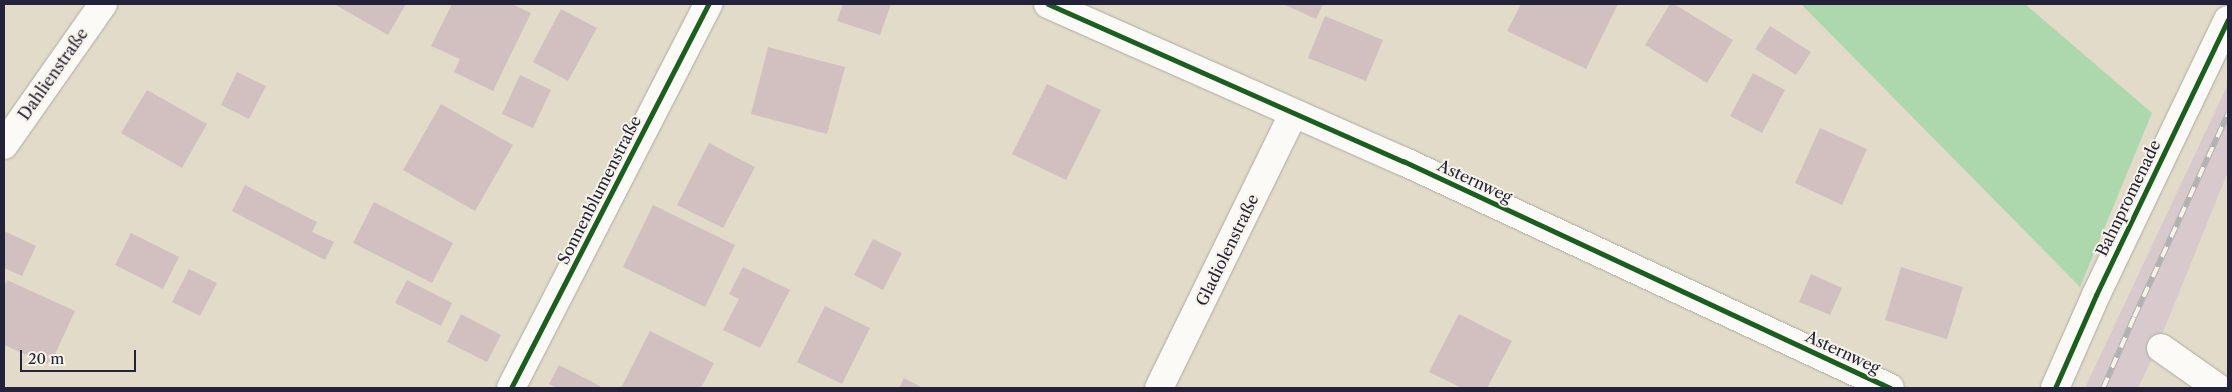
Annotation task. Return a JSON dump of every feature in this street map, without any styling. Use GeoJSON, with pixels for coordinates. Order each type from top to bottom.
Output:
{"type":"FeatureCollection","features":[{"type":"Feature","properties":{"kind":"street","name":"Dahlienstraße"},"geometry":{"type":"LineString","coordinates":[[4,145],[103,4]]}},
{"type":"Feature","properties":{"kind":"street","name":"Sonnenblumenstraße"},"geometry":{"type":"LineString","coordinates":[[511,388],[708,4]]}},
{"type":"Feature","properties":{"kind":"street","name":"Asternweg"},"geometry":{"type":"LineString","coordinates":[[1048,4],[1294,113],[1890,388]]}},
{"type":"Feature","properties":{"kind":"street","name":"Bahnpromenade"},"geometry":{"type":"LineString","coordinates":[[2055,388],[2096,296],[2228,20]]}},
{"type":"Feature","properties":{"kind":"street","name":"Gladiolenstraße"},"geometry":{"type":"LineString","coordinates":[[1159,388],[1294,113]]}},
{"type":"Feature","properties":{"kind":"street"},"geometry":{"type":"LineString","coordinates":[[2161,348],[2218,388]]}},
{"type":"Feature","properties":{"kind":"shaded area"},"geometry":{"type":"Polygon","coordinates":[[[2228,84],[2228,172],[2152,359],[2138,388],[2085,388],[2228,84]]]}},
{"type":"Feature","properties":{"kind":"green space"},"geometry":{"type":"Polygon","coordinates":[[[1801,4],[2025,4],[2152,113],[2080,287],[1801,4]]]}},
{"type":"Feature","properties":{"kind":"building"},"geometry":{"type":"Polygon","coordinates":[[[334,4],[406,4],[388,35],[334,4]]]}},
{"type":"Feature","properties":{"kind":"building"},"geometry":{"type":"Polygon","coordinates":[[[452,4],[512,4],[531,13],[493,91],[454,72],[460,59],[431,46],[452,4]]]}},
{"type":"Feature","properties":{"kind":"building"},"geometry":{"type":"Polygon","coordinates":[[[843,4],[891,4],[880,35],[837,21],[843,4]]]}},
{"type":"Feature","properties":{"kind":"building"},"geometry":{"type":"Polygon","coordinates":[[[1283,4],[1323,4],[1316,19],[1283,4]]]}},
{"type":"Feature","properties":{"kind":"building"},"geometry":{"type":"Polygon","coordinates":[[[1521,4],[1618,4],[1586,69],[1507,31],[1521,4]]]}},
{"type":"Feature","properties":{"kind":"building"},"geometry":{"type":"Polygon","coordinates":[[[1670,4],[1674,4],[1733,40],[1707,83],[1645,45],[1670,4]]]}},
{"type":"Feature","properties":{"kind":"building"},"geometry":{"type":"Polygon","coordinates":[[[561,9],[597,28],[568,81],[533,62],[561,9]]]}},
{"type":"Feature","properties":{"kind":"building"},"geometry":{"type":"Polygon","coordinates":[[[1325,16],[1383,40],[1366,81],[1308,58],[1325,16]]]}},
{"type":"Feature","properties":{"kind":"building"},"geometry":{"type":"Polygon","coordinates":[[[1770,26],[1811,52],[1796,75],[1755,49],[1770,26]]]}},
{"type":"Feature","properties":{"kind":"building"},"geometry":{"type":"Polygon","coordinates":[[[768,47],[845,67],[827,134],[751,114],[768,47]]]}},
{"type":"Feature","properties":{"kind":"building"},"geometry":{"type":"Polygon","coordinates":[[[237,72],[266,86],[249,119],[221,105],[237,72]]]}},
{"type":"Feature","properties":{"kind":"building"},"geometry":{"type":"Polygon","coordinates":[[[1753,73],[1785,90],[1762,133],[1730,116],[1753,73]]]}},
{"type":"Feature","properties":{"kind":"building"},"geometry":{"type":"Polygon","coordinates":[[[520,75],[551,90],[533,128],[502,114],[520,75]]]}},
{"type":"Feature","properties":{"kind":"building"},"geometry":{"type":"Polygon","coordinates":[[[1047,84],[1101,110],[1066,180],[1012,154],[1047,84]]]}},
{"type":"Feature","properties":{"kind":"building"},"geometry":{"type":"Polygon","coordinates":[[[147,90],[207,124],[182,168],[121,133],[147,90]]]}},
{"type":"Feature","properties":{"kind":"building"},"geometry":{"type":"Polygon","coordinates":[[[441,104],[513,145],[475,211],[403,170],[441,104]]]}},
{"type":"Feature","properties":{"kind":"building"},"geometry":{"type":"Polygon","coordinates":[[[1820,128],[1867,149],[1842,205],[1795,183],[1820,128]]]}},
{"type":"Feature","properties":{"kind":"building"},"geometry":{"type":"Polygon","coordinates":[[[709,143],[755,167],[723,228],[677,205],[709,143]]]}},
{"type":"Feature","properties":{"kind":"building"},"geometry":{"type":"Polygon","coordinates":[[[245,185],[317,222],[312,232],[334,242],[325,260],[232,211],[245,185]]]}},
{"type":"Feature","properties":{"kind":"building"},"geometry":{"type":"Polygon","coordinates":[[[374,202],[453,243],[432,283],[353,243],[374,202]]]}},
{"type":"Feature","properties":{"kind":"building"},"geometry":{"type":"Polygon","coordinates":[[[653,205],[735,245],[705,307],[623,267],[653,205]]]}},
{"type":"Feature","properties":{"kind":"building"},"geometry":{"type":"Polygon","coordinates":[[[4,231],[36,246],[22,276],[4,268],[4,231]]]}},
{"type":"Feature","properties":{"kind":"building"},"geometry":{"type":"Polygon","coordinates":[[[131,233],[179,257],[163,289],[115,265],[131,233]]]}},
{"type":"Feature","properties":{"kind":"building"},"geometry":{"type":"Polygon","coordinates":[[[873,239],[902,253],[883,290],[854,275],[873,239]]]}},
{"type":"Feature","properties":{"kind":"building"},"geometry":{"type":"Polygon","coordinates":[[[743,267],[790,290],[760,348],[723,330],[739,299],[729,294],[743,267]]]}},
{"type":"Feature","properties":{"kind":"building"},"geometry":{"type":"Polygon","coordinates":[[[1901,267],[1963,287],[1947,339],[1885,320],[1901,267]]]}},
{"type":"Feature","properties":{"kind":"building"},"geometry":{"type":"Polygon","coordinates":[[[189,269],[217,283],[200,316],[172,302],[189,269]]]}},
{"type":"Feature","properties":{"kind":"building"},"geometry":{"type":"Polygon","coordinates":[[[1811,274],[1842,288],[1830,315],[1799,302],[1811,274]]]}},
{"type":"Feature","properties":{"kind":"building"},"geometry":{"type":"Polygon","coordinates":[[[7,280],[75,311],[50,365],[4,345],[4,287],[7,280]]]}},
{"type":"Feature","properties":{"kind":"building"},"geometry":{"type":"Polygon","coordinates":[[[407,280],[452,303],[441,326],[395,303],[407,280]]]}},
{"type":"Feature","properties":{"kind":"building"},"geometry":{"type":"Polygon","coordinates":[[[825,306],[870,328],[842,384],[797,362],[825,306]]]}},
{"type":"Feature","properties":{"kind":"building"},"geometry":{"type":"Polygon","coordinates":[[[461,314],[501,335],[487,362],[447,342],[461,314]]]}},
{"type":"Feature","properties":{"kind":"building"},"geometry":{"type":"Polygon","coordinates":[[[1459,314],[1512,341],[1487,388],[1462,388],[1429,372],[1459,314]]]}},
{"type":"Feature","properties":{"kind":"building"},"geometry":{"type":"Polygon","coordinates":[[[650,331],[714,363],[701,388],[621,388],[650,331]]]}},
{"type":"Feature","properties":{"kind":"building"},"geometry":{"type":"Polygon","coordinates":[[[559,365],[600,386],[599,388],[557,388],[549,384],[559,365]]]}},
{"type":"Feature","properties":{"kind":"building"},"geometry":{"type":"Polygon","coordinates":[[[904,378],[923,388],[899,388],[904,378]]]}},
{"type":"Feature","properties":{"kind":"railway"},"geometry":{"type":"LineString","coordinates":[[2103,388],[2228,114]]}},
{"type":"Feature","properties":{"kind":"cycle path"},"geometry":{"type":"LineString","coordinates":[[511,388],[708,4]]}},
{"type":"Feature","properties":{"kind":"cycle path"},"geometry":{"type":"LineString","coordinates":[[1048,4],[1403,161],[1890,388]]}},
{"type":"Feature","properties":{"kind":"cycle path"},"geometry":{"type":"LineString","coordinates":[[2055,388],[2096,295],[2228,20]]}}]}
